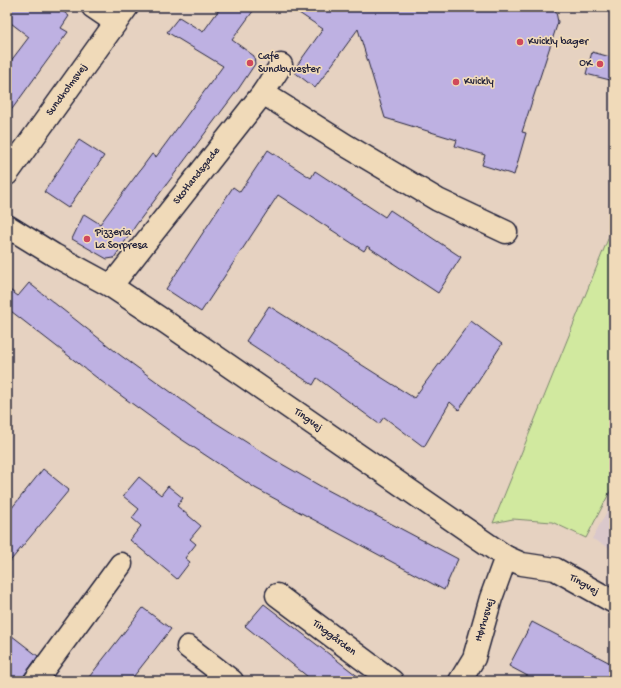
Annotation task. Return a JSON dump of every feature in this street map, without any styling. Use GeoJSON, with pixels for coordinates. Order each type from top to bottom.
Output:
{"type":"FeatureCollection","features":[{"type":"Feature","properties":{"kind":"street"},"geometry":{"type":"LineString","coordinates":[[94,7],[121,15]]}},
{"type":"Feature","properties":{"kind":"street","name":"Sundholmsvej"},"geometry":{"type":"LineString","coordinates":[[7,174],[121,15]]}},
{"type":"Feature","properties":{"kind":"street","name":"Skotlandsgade"},"geometry":{"type":"LineString","coordinates":[[111,286],[263,93],[281,65]]}},
{"type":"Feature","properties":{"kind":"street"},"geometry":{"type":"LineString","coordinates":[[263,93],[346,146],[438,200],[506,232]]}},
{"type":"Feature","properties":{"kind":"street","name":"Tingvej"},"geometry":{"type":"LineString","coordinates":[[7,226],[54,255],[111,286],[206,349],[506,558],[522,564],[554,569],[614,602]]}},
{"type":"Feature","properties":{"kind":"street","name":"Hørhusvej"},"geometry":{"type":"LineString","coordinates":[[460,681],[474,658],[491,598],[506,558]]}},
{"type":"Feature","properties":{"kind":"street"},"geometry":{"type":"LineString","coordinates":[[34,681],[121,564]]}},
{"type":"Feature","properties":{"kind":"street","name":"Tinggården"},"geometry":{"type":"LineString","coordinates":[[277,595],[392,681]]}},
{"type":"Feature","properties":{"kind":"street"},"geometry":{"type":"LineString","coordinates":[[188,647],[232,681]]}},
{"type":"Feature","properties":{"kind":"shaded area"},"geometry":{"type":"Polygon","coordinates":[[[614,498],[614,550],[592,539],[614,498]]]}},
{"type":"Feature","properties":{"kind":"green space"},"geometry":{"type":"Polygon","coordinates":[[[614,219],[614,484],[586,538],[552,522],[513,519],[493,523],[608,239],[614,219]]]}},
{"type":"Feature","properties":{"kind":"building"},"geometry":{"type":"Polygon","coordinates":[[[7,7],[57,7],[69,16],[61,28],[68,32],[7,116],[7,66],[29,37],[7,20],[7,7]]]}},
{"type":"Feature","properties":{"kind":"building"},"geometry":{"type":"Polygon","coordinates":[[[221,7],[256,7],[232,40],[254,56],[255,64],[239,88],[136,225],[114,258],[107,259],[72,239],[84,214],[100,224],[152,154],[156,157],[223,66],[167,32],[179,17],[203,32],[221,7]]]}},
{"type":"Feature","properties":{"kind":"building","name":"Kvickly"},"geometry":{"type":"Polygon","coordinates":[[[290,7],[555,7],[558,22],[522,132],[526,133],[514,175],[482,165],[485,155],[455,146],[457,140],[385,118],[358,29],[315,88],[293,71],[323,29],[290,7]]]}},
{"type":"Feature","properties":{"kind":"building"},"geometry":{"type":"Polygon","coordinates":[[[592,52],[614,58],[614,81],[586,74],[592,52]]]}},
{"type":"Feature","properties":{"kind":"building"},"geometry":{"type":"Polygon","coordinates":[[[79,140],[104,156],[68,208],[44,192],[79,140]]]}},
{"type":"Feature","properties":{"kind":"building"},"geometry":{"type":"Polygon","coordinates":[[[268,150],[311,178],[315,171],[385,217],[390,210],[461,257],[438,293],[367,246],[364,251],[278,195],[201,312],[166,289],[233,187],[240,192],[268,150]]]}},
{"type":"Feature","properties":{"kind":"building"},"geometry":{"type":"Polygon","coordinates":[[[29,283],[120,355],[197,411],[273,459],[322,487],[458,559],[444,590],[255,488],[178,437],[101,381],[7,308],[7,288],[18,296],[29,283]]]}},
{"type":"Feature","properties":{"kind":"building"},"geometry":{"type":"Polygon","coordinates":[[[269,306],[414,398],[471,321],[502,344],[459,410],[450,402],[424,447],[384,417],[379,424],[317,378],[313,385],[246,341],[269,306]]]}},
{"type":"Feature","properties":{"kind":"building"},"geometry":{"type":"Polygon","coordinates":[[[43,469],[69,490],[7,565],[7,514],[43,469]]]}},
{"type":"Feature","properties":{"kind":"building"},"geometry":{"type":"Polygon","coordinates":[[[139,477],[161,495],[168,486],[183,498],[177,506],[201,526],[190,539],[196,544],[185,558],[190,562],[177,579],[130,540],[141,526],[132,518],[139,509],[123,496],[139,477]]]}},
{"type":"Feature","properties":{"kind":"building"},"geometry":{"type":"Polygon","coordinates":[[[264,604],[364,681],[313,681],[245,626],[264,604]]]}},
{"type":"Feature","properties":{"kind":"building"},"geometry":{"type":"Polygon","coordinates":[[[143,608],[171,629],[130,681],[86,681],[143,608]]]}},
{"type":"Feature","properties":{"kind":"building"},"geometry":{"type":"Polygon","coordinates":[[[532,622],[614,665],[614,681],[537,681],[509,666],[532,622]]]}},
{"type":"Feature","properties":{"kind":"building"},"geometry":{"type":"Polygon","coordinates":[[[7,632],[38,656],[20,681],[14,681],[7,675],[7,632]]]}},
{"type":"Feature","properties":{"kind":"place","name":"Kvickly bager"},"geometry":{"type":"Point","coordinates":[520,42]}},
{"type":"Feature","properties":{"kind":"place","name":"Cafe Sundbyvester"},"geometry":{"type":"Point","coordinates":[250,63]}},
{"type":"Feature","properties":{"kind":"place","name":"OK"},"geometry":{"type":"Point","coordinates":[600,64]}},
{"type":"Feature","properties":{"kind":"place","name":"Kvickly"},"geometry":{"type":"Point","coordinates":[456,82]}},
{"type":"Feature","properties":{"kind":"place","name":"Pizzeria La Sorpresa"},"geometry":{"type":"Point","coordinates":[87,239]}}]}
